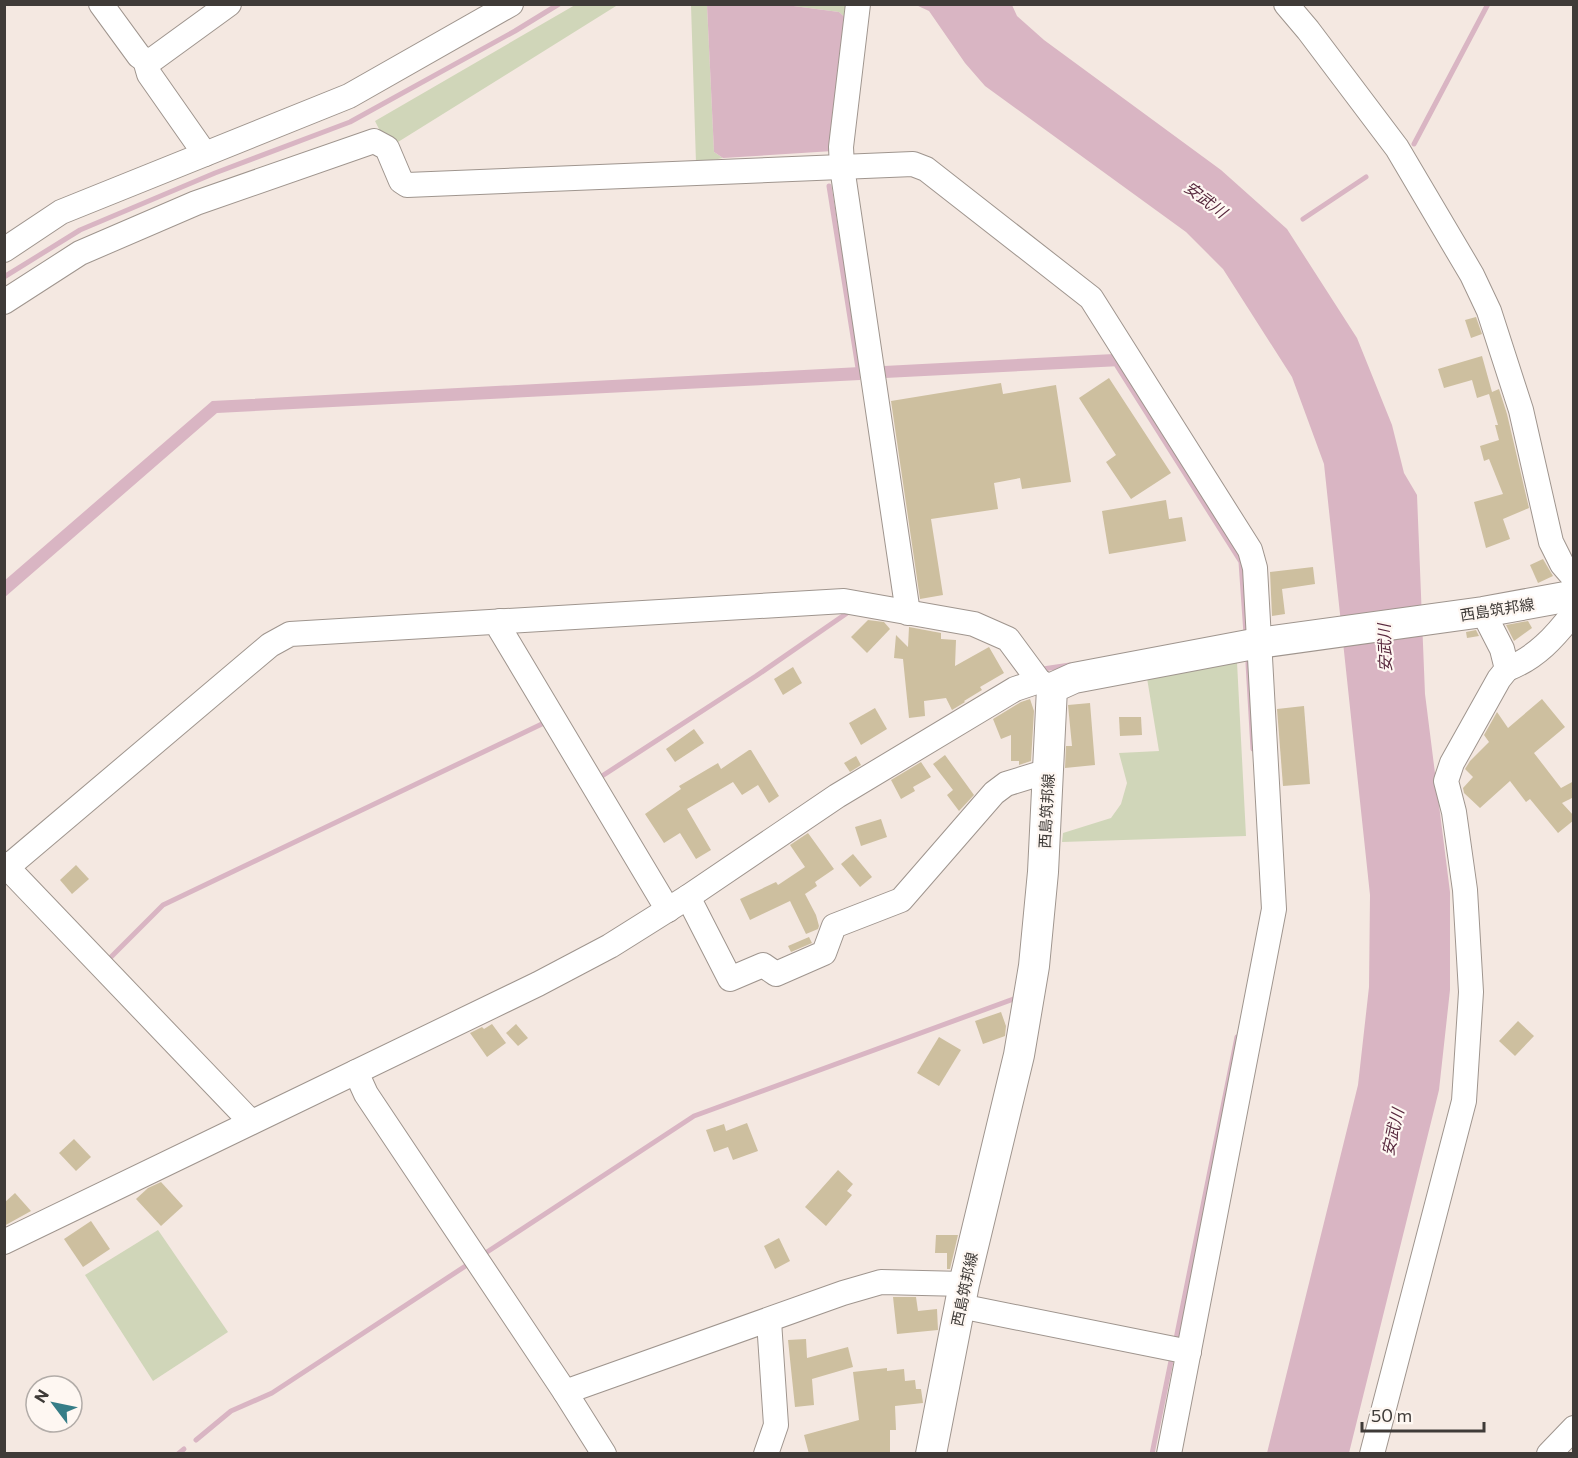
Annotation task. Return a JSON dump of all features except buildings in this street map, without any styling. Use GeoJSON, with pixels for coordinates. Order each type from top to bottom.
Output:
{"type":"FeatureCollection","features":[{"type":"Feature","properties":{"kind":"main road","name":"西島筑邦線"},"geometry":{"type":"LineString","coordinates":[[931,1454],[962,1295],[1019,1055],[1034,966],[1043,872],[1048,771],[1045,685],[1259,643],[1483,612],[1574,594]]}},
{"type":"Feature","properties":{"kind":"street"},"geometry":{"type":"LineString","coordinates":[[101,4],[139,56],[145,60],[152,60],[229,4]]}},
{"type":"Feature","properties":{"kind":"street"},"geometry":{"type":"LineString","coordinates":[[4,250],[61,212],[349,96],[511,4]]}},
{"type":"Feature","properties":{"kind":"street"},"geometry":{"type":"LineString","coordinates":[[858,4],[841,147],[842,167],[908,612]]}},
{"type":"Feature","properties":{"kind":"street"},"geometry":{"type":"LineString","coordinates":[[1286,4],[1397,148],[1472,275],[1489,311],[1521,410],[1551,542],[1562,564],[1574,578]]}},
{"type":"Feature","properties":{"kind":"street"},"geometry":{"type":"LineString","coordinates":[[145,60],[148,74],[205,154]]}},
{"type":"Feature","properties":{"kind":"street"},"geometry":{"type":"LineString","coordinates":[[4,302],[91,248],[196,203],[374,141],[387,148],[401,181],[407,185],[913,164],[926,169],[1091,298],[1250,550],[1256,568],[1274,909],[1169,1454]]}},
{"type":"Feature","properties":{"kind":"street"},"geometry":{"type":"LineString","coordinates":[[4,1242],[538,984],[610,946],[837,796],[1015,690],[1045,685],[1008,639],[974,624],[843,601],[290,634],[270,645],[5,867],[250,1122]]}},
{"type":"Feature","properties":{"kind":"street"},"geometry":{"type":"LineString","coordinates":[[1483,612],[1502,650],[1507,669]]}},
{"type":"Feature","properties":{"kind":"street"},"geometry":{"type":"LineString","coordinates":[[1372,1454],[1464,1101],[1471,981],[1465,890],[1454,812],[1446,781],[1452,763],[1499,679],[1507,669],[1523,663],[1553,639],[1574,612]]}},
{"type":"Feature","properties":{"kind":"street"},"geometry":{"type":"LineString","coordinates":[[500,621],[500,629],[730,979],[763,965],[776,974],[824,953],[834,926],[900,900],[994,793],[1006,784],[1048,771]]}},
{"type":"Feature","properties":{"kind":"street"},"geometry":{"type":"LineString","coordinates":[[356,1072],[366,1094],[604,1454]]}},
{"type":"Feature","properties":{"kind":"street"},"geometry":{"type":"LineString","coordinates":[[565,1392],[843,1293],[881,1282],[962,1295],[1189,1352]]}},
{"type":"Feature","properties":{"kind":"street"},"geometry":{"type":"LineString","coordinates":[[766,1454],[776,1425],[769,1321]]}},
{"type":"Feature","properties":{"kind":"street"},"geometry":{"type":"LineString","coordinates":[[1549,1454],[1574,1428]]}},
{"type":"Feature","properties":{"kind":"green space"},"geometry":{"type":"Polygon","coordinates":[[[575,5],[625,5],[616,6],[398,142],[380,131],[375,121],[575,5]]]}},
{"type":"Feature","properties":{"kind":"green space"},"geometry":{"type":"Polygon","coordinates":[[[691,5],[707,5],[714,152],[723,158],[696,163],[691,5]]]}},
{"type":"Feature","properties":{"kind":"green space"},"geometry":{"type":"Polygon","coordinates":[[[786,5],[850,5],[848,20],[839,12],[786,5]]]}},
{"type":"Feature","properties":{"kind":"green space"},"geometry":{"type":"Polygon","coordinates":[[[1237,662],[1246,836],[1062,842],[1063,833],[1111,818],[1121,804],[1127,783],[1119,753],[1159,751],[1146,672],[1237,662]]]}},
{"type":"Feature","properties":{"kind":"green space"},"geometry":{"type":"Polygon","coordinates":[[[158,1230],[228,1332],[153,1381],[85,1275],[158,1230]]]}},
{"type":"Feature","properties":{"kind":"water"},"geometry":{"type":"Polygon","coordinates":[[[707,5],[786,5],[839,12],[848,20],[833,151],[723,158],[714,152],[707,5]]]}},
{"type":"Feature","properties":{"kind":"water","name":"安武川"},"geometry":{"type":"Polygon","coordinates":[[[916,5],[1012,5],[1017,16],[1044,40],[1221,170],[1287,229],[1357,338],[1392,425],[1404,473],[1417,495],[1425,694],[1450,892],[1450,990],[1439,1090],[1349,1453],[1267,1453],[1358,1085],[1369,987],[1370,895],[1324,464],[1292,377],[1223,269],[1186,232],[985,86],[965,63],[929,11],[916,5]]]}},
{"type":"Feature","properties":{"kind":"water"},"geometry":{"type":"Polygon","coordinates":[[[1114,354],[1121,366],[885,378],[884,366],[1114,354]]]}},
{"type":"Feature","properties":{"kind":"water"},"geometry":{"type":"Polygon","coordinates":[[[860,367],[860,380],[217,413],[5,597],[4,581],[212,401],[860,367]]]}},
{"type":"Feature","properties":{"kind":"waterway"},"geometry":{"type":"LineString","coordinates":[[4,277],[80,230],[215,173],[350,122],[515,31],[559,4]]}},
{"type":"Feature","properties":{"kind":"waterway"},"geometry":{"type":"LineString","coordinates":[[1414,144],[1488,4]]}},
{"type":"Feature","properties":{"kind":"waterway"},"geometry":{"type":"LineString","coordinates":[[1303,219],[1366,177]]}},
{"type":"Feature","properties":{"kind":"waterway"},"geometry":{"type":"LineString","coordinates":[[829,186],[858,368]]}},
{"type":"Feature","properties":{"kind":"waterway"},"geometry":{"type":"LineString","coordinates":[[1117,366],[1241,562],[1246,634]]}},
{"type":"Feature","properties":{"kind":"waterway"},"geometry":{"type":"LineString","coordinates":[[599,778],[756,676],[850,611]]}},
{"type":"Feature","properties":{"kind":"waterway"},"geometry":{"type":"LineString","coordinates":[[1248,663],[1253,749]]}},
{"type":"Feature","properties":{"kind":"waterway"},"geometry":{"type":"LineString","coordinates":[[1042,667],[1043,669],[1070,665]]}},
{"type":"Feature","properties":{"kind":"waterway"},"geometry":{"type":"LineString","coordinates":[[110,958],[163,905],[546,722],[547,724]]}},
{"type":"Feature","properties":{"kind":"waterway"},"geometry":{"type":"LineString","coordinates":[[487,1252],[694,1116],[1019,997]]}},
{"type":"Feature","properties":{"kind":"waterway"},"geometry":{"type":"LineString","coordinates":[[1176,1339],[1237,1037]]}},
{"type":"Feature","properties":{"kind":"waterway"},"geometry":{"type":"LineString","coordinates":[[196,1440],[231,1411],[272,1393],[467,1265]]}},
{"type":"Feature","properties":{"kind":"waterway"},"geometry":{"type":"LineString","coordinates":[[1152,1454],[1172,1356]]}},
{"type":"Feature","properties":{"kind":"waterway"},"geometry":{"type":"LineString","coordinates":[[178,1454],[184,1449]]}}]}
